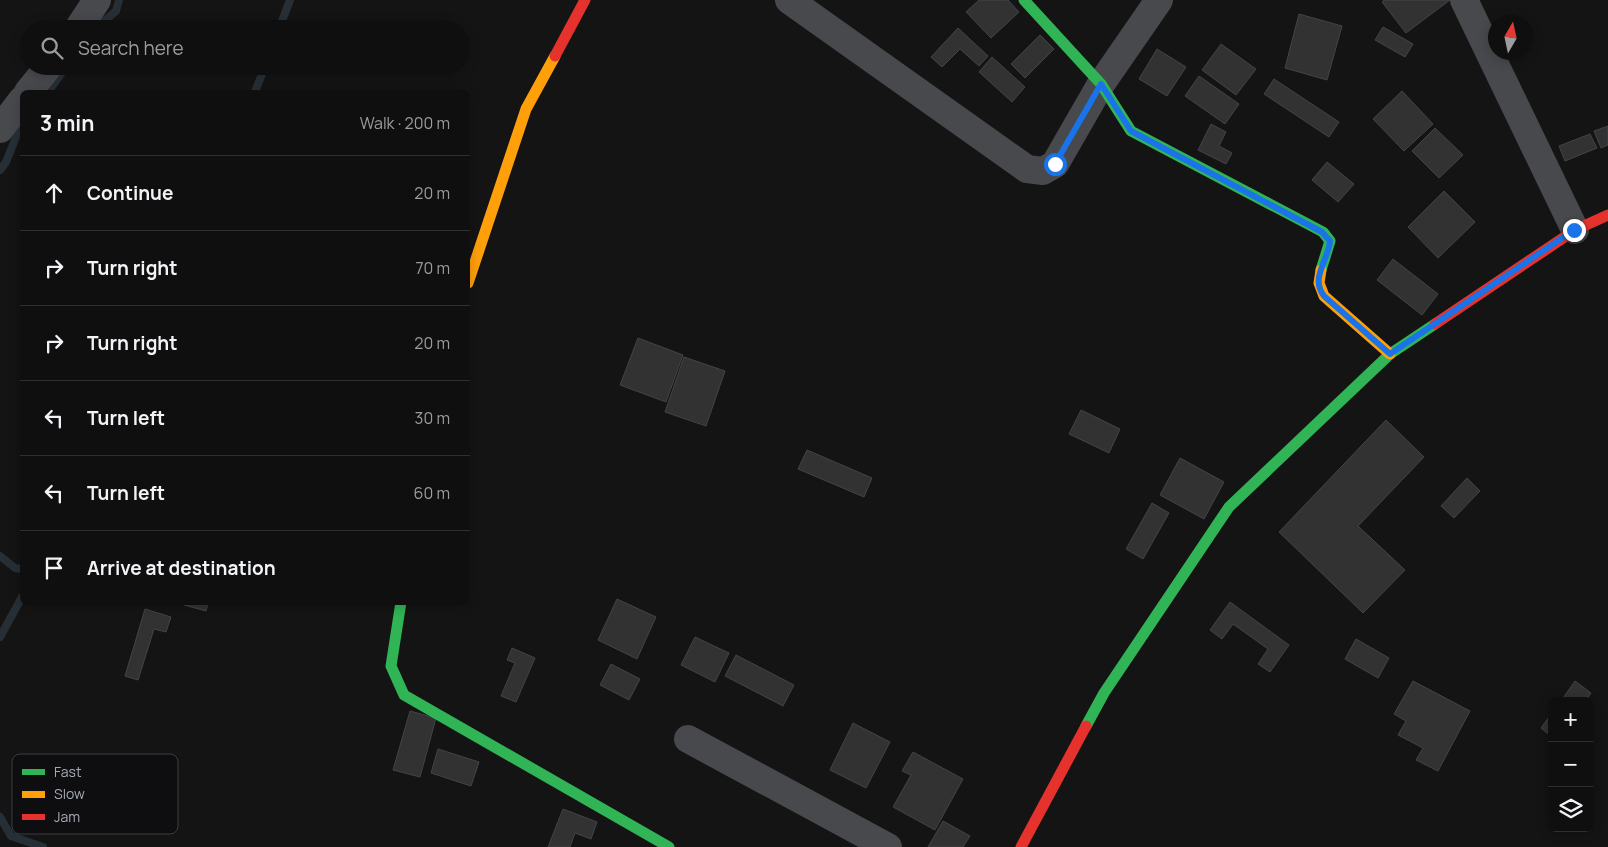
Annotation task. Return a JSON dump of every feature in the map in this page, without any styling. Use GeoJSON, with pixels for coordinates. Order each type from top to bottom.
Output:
{"type":"FeatureCollection","features":[{"type":"Feature","properties":{"kind":"street"},"geometry":{"type":"LineString","coordinates":[[84,20],[97,0]]}},
{"type":"Feature","properties":{"kind":"street"},"geometry":{"type":"LineString","coordinates":[[470,277],[526,109],[585,0]]}},
{"type":"Feature","properties":{"kind":"street"},"geometry":{"type":"LineString","coordinates":[[788,0],[1027,169],[1043,170],[1055,164],[1101,84],[1159,0]]}},
{"type":"Feature","properties":{"kind":"street"},"geometry":{"type":"LineString","coordinates":[[1024,0],[1101,84],[1131,131],[1322,232],[1330,241],[1329,251],[1318,276],[1318,288],[1324,296],[1390,354]]}},
{"type":"Feature","properties":{"kind":"street"},"geometry":{"type":"LineString","coordinates":[[1464,0],[1574,230]]}},
{"type":"Feature","properties":{"kind":"street"},"geometry":{"type":"LineString","coordinates":[[30,90],[42,75]]}},
{"type":"Feature","properties":{"kind":"street"},"geometry":{"type":"LineString","coordinates":[[0,129],[20,103]]}},
{"type":"Feature","properties":{"kind":"street"},"geometry":{"type":"LineString","coordinates":[[1021,847],[1104,692],[1229,507],[1390,354],[1574,230],[1608,215]]}},
{"type":"Feature","properties":{"kind":"street"},"geometry":{"type":"LineString","coordinates":[[401,605],[391,666],[404,695],[669,847]]}},
{"type":"Feature","properties":{"kind":"street"},"geometry":{"type":"LineString","coordinates":[[688,739],[888,847]]}},
{"type":"Feature","properties":{"kind":"building"},"geometry":{"type":"Polygon","coordinates":[[[979,0],[1008,0],[1019,12],[991,38],[966,12],[979,0]]]}},
{"type":"Feature","properties":{"kind":"building"},"geometry":{"type":"Polygon","coordinates":[[[1384,0],[1450,0],[1406,33],[1382,2],[1384,0]]]}},
{"type":"Feature","properties":{"kind":"building"},"geometry":{"type":"Polygon","coordinates":[[[1299,14],[1342,26],[1327,80],[1285,68],[1299,14]]]}},
{"type":"Feature","properties":{"kind":"building"},"geometry":{"type":"Polygon","coordinates":[[[1383,27],[1413,44],[1405,57],[1375,40],[1383,27]]]}},
{"type":"Feature","properties":{"kind":"building"},"geometry":{"type":"Polygon","coordinates":[[[958,28],[988,56],[979,66],[960,49],[942,67],[931,57],[958,28]]]}},
{"type":"Feature","properties":{"kind":"building"},"geometry":{"type":"Polygon","coordinates":[[[1040,35],[1054,49],[1025,78],[1011,64],[1040,35]]]}},
{"type":"Feature","properties":{"kind":"building"},"geometry":{"type":"Polygon","coordinates":[[[1221,44],[1256,69],[1236,95],[1202,70],[1221,44]]]}},
{"type":"Feature","properties":{"kind":"building"},"geometry":{"type":"Polygon","coordinates":[[[1157,49],[1186,67],[1167,96],[1139,79],[1157,49]]]}},
{"type":"Feature","properties":{"kind":"building"},"geometry":{"type":"Polygon","coordinates":[[[992,57],[1025,87],[1012,102],[979,72],[992,57]]]}},
{"type":"Feature","properties":{"kind":"building"},"geometry":{"type":"Polygon","coordinates":[[[1199,76],[1239,104],[1225,124],[1185,96],[1199,76]]]}},
{"type":"Feature","properties":{"kind":"building"},"geometry":{"type":"Polygon","coordinates":[[[1274,79],[1339,122],[1329,137],[1264,94],[1274,79]]]}},
{"type":"Feature","properties":{"kind":"building"},"geometry":{"type":"Polygon","coordinates":[[[1402,91],[1433,124],[1404,151],[1373,119],[1402,91]]]}},
{"type":"Feature","properties":{"kind":"building"},"geometry":{"type":"Polygon","coordinates":[[[1211,124],[1226,132],[1219,146],[1232,153],[1226,164],[1198,150],[1211,124]]]}},
{"type":"Feature","properties":{"kind":"building"},"geometry":{"type":"Polygon","coordinates":[[[1608,126],[1608,145],[1601,148],[1594,131],[1608,126]]]}},
{"type":"Feature","properties":{"kind":"building"},"geometry":{"type":"Polygon","coordinates":[[[1435,128],[1463,155],[1439,178],[1412,151],[1435,128]]]}},
{"type":"Feature","properties":{"kind":"building"},"geometry":{"type":"Polygon","coordinates":[[[1590,134],[1597,148],[1565,161],[1559,146],[1590,134]]]}},
{"type":"Feature","properties":{"kind":"building"},"geometry":{"type":"Polygon","coordinates":[[[1327,162],[1354,184],[1338,202],[1312,180],[1327,162]]]}},
{"type":"Feature","properties":{"kind":"building"},"geometry":{"type":"Polygon","coordinates":[[[1444,191],[1475,222],[1438,258],[1408,227],[1444,191]]]}},
{"type":"Feature","properties":{"kind":"building"},"geometry":{"type":"Polygon","coordinates":[[[1393,259],[1438,294],[1422,315],[1377,280],[1393,259]]]}},
{"type":"Feature","properties":{"kind":"building"},"geometry":{"type":"Polygon","coordinates":[[[638,338],[683,355],[666,402],[620,385],[638,338]]]}},
{"type":"Feature","properties":{"kind":"building"},"geometry":{"type":"Polygon","coordinates":[[[684,357],[725,371],[706,426],[665,412],[684,357]]]}},
{"type":"Feature","properties":{"kind":"building"},"geometry":{"type":"Polygon","coordinates":[[[1081,410],[1120,429],[1109,453],[1069,434],[1081,410]]]}},
{"type":"Feature","properties":{"kind":"building"},"geometry":{"type":"Polygon","coordinates":[[[1386,420],[1424,457],[1358,526],[1405,570],[1363,613],[1279,532],[1386,420]]]}},
{"type":"Feature","properties":{"kind":"building"},"geometry":{"type":"Polygon","coordinates":[[[807,450],[872,478],[864,497],[798,469],[807,450]]]}},
{"type":"Feature","properties":{"kind":"building"},"geometry":{"type":"Polygon","coordinates":[[[1180,458],[1224,482],[1204,519],[1160,495],[1180,458]]]}},
{"type":"Feature","properties":{"kind":"building"},"geometry":{"type":"Polygon","coordinates":[[[1467,478],[1480,491],[1454,518],[1441,506],[1467,478]]]}},
{"type":"Feature","properties":{"kind":"building"},"geometry":{"type":"Polygon","coordinates":[[[1152,503],[1169,513],[1143,559],[1126,549],[1152,503]]]}},
{"type":"Feature","properties":{"kind":"building"},"geometry":{"type":"Polygon","coordinates":[[[617,599],[656,617],[637,659],[598,640],[617,599]]]}},
{"type":"Feature","properties":{"kind":"building"},"geometry":{"type":"Polygon","coordinates":[[[1230,602],[1289,645],[1270,672],[1258,664],[1268,649],[1233,624],[1222,639],[1210,630],[1230,602]]]}},
{"type":"Feature","properties":{"kind":"building"},"geometry":{"type":"Polygon","coordinates":[[[184,605],[207,605],[206,611],[184,605]]]}},
{"type":"Feature","properties":{"kind":"building"},"geometry":{"type":"Polygon","coordinates":[[[145,609],[171,617],[166,632],[154,629],[138,680],[125,676],[145,609]]]}},
{"type":"Feature","properties":{"kind":"building"},"geometry":{"type":"Polygon","coordinates":[[[695,637],[729,653],[715,682],[681,665],[695,637]]]}},
{"type":"Feature","properties":{"kind":"building"},"geometry":{"type":"Polygon","coordinates":[[[1356,639],[1389,658],[1378,678],[1345,659],[1356,639]]]}},
{"type":"Feature","properties":{"kind":"building"},"geometry":{"type":"Polygon","coordinates":[[[512,648],[535,658],[516,702],[501,696],[515,663],[507,660],[512,648]]]}},
{"type":"Feature","properties":{"kind":"building"},"geometry":{"type":"Polygon","coordinates":[[[736,655],[794,685],[783,706],[725,676],[736,655]]]}},
{"type":"Feature","properties":{"kind":"building"},"geometry":{"type":"Polygon","coordinates":[[[611,664],[640,679],[629,700],[600,685],[611,664]]]}},
{"type":"Feature","properties":{"kind":"building"},"geometry":{"type":"Polygon","coordinates":[[[1413,681],[1470,711],[1438,771],[1416,760],[1423,748],[1398,735],[1406,721],[1394,714],[1413,681]]]}},
{"type":"Feature","properties":{"kind":"building"},"geometry":{"type":"Polygon","coordinates":[[[1575,681],[1591,693],[1588,697],[1564,697],[1575,681]]]}},
{"type":"Feature","properties":{"kind":"building"},"geometry":{"type":"Polygon","coordinates":[[[410,711],[436,718],[420,777],[393,770],[410,711]]]}},
{"type":"Feature","properties":{"kind":"building"},"geometry":{"type":"Polygon","coordinates":[[[1548,718],[1548,734],[1541,728],[1548,718]]]}},
{"type":"Feature","properties":{"kind":"building"},"geometry":{"type":"Polygon","coordinates":[[[853,723],[890,742],[866,788],[830,770],[853,723]]]}},
{"type":"Feature","properties":{"kind":"building"},"geometry":{"type":"Polygon","coordinates":[[[438,749],[479,762],[471,786],[431,773],[438,749]]]}},
{"type":"Feature","properties":{"kind":"building"},"geometry":{"type":"Polygon","coordinates":[[[913,752],[963,779],[935,830],[893,807],[911,775],[902,771],[913,752]]]}},
{"type":"Feature","properties":{"kind":"building"},"geometry":{"type":"Polygon","coordinates":[[[563,809],[597,822],[591,839],[575,833],[570,847],[548,847],[563,809]]]}},
{"type":"Feature","properties":{"kind":"building"},"geometry":{"type":"Polygon","coordinates":[[[943,821],[970,836],[963,847],[928,847],[943,821]]]}},
{"type":"Feature","properties":{"kind":"waterway"},"geometry":{"type":"LineString","coordinates":[[106,20],[116,11],[119,0]]}},
{"type":"Feature","properties":{"kind":"waterway"},"geometry":{"type":"LineString","coordinates":[[282,20],[290,0]]}},
{"type":"Feature","properties":{"kind":"waterway"},"geometry":{"type":"LineString","coordinates":[[49,90],[60,75]]}},
{"type":"Feature","properties":{"kind":"waterway"},"geometry":{"type":"LineString","coordinates":[[256,90],[262,75]]}},
{"type":"Feature","properties":{"kind":"waterway"},"geometry":{"type":"LineString","coordinates":[[0,170],[6,162],[20,127]]}},
{"type":"Feature","properties":{"kind":"waterway"},"geometry":{"type":"LineString","coordinates":[[0,556],[15,568],[20,569]]}},
{"type":"Feature","properties":{"kind":"waterway"},"geometry":{"type":"LineString","coordinates":[[0,637],[20,601]]}},
{"type":"Feature","properties":{"kind":"waterway"},"geometry":{"type":"LineString","coordinates":[[0,817],[11,836],[43,847]]}},
{"type":"Feature","properties":{"kind":"traffic: fast"},"geometry":{"type":"LineString","coordinates":[[1024,0],[1101,84],[1131,131],[1323,232],[1330,241],[1321,270]]}},
{"type":"Feature","properties":{"kind":"traffic: fast"},"geometry":{"type":"LineString","coordinates":[[1086,726],[1104,693],[1229,507],[1390,354],[1435,324]]}},
{"type":"Feature","properties":{"kind":"traffic: fast"},"geometry":{"type":"LineString","coordinates":[[401,605],[391,666],[404,695],[669,847]]}},
{"type":"Feature","properties":{"kind":"traffic: slow"},"geometry":{"type":"LineString","coordinates":[[470,277],[526,109],[555,56]]}},
{"type":"Feature","properties":{"kind":"traffic: slow"},"geometry":{"type":"LineString","coordinates":[[1321,270],[1319,283],[1324,296],[1390,354]]}},
{"type":"Feature","properties":{"kind":"traffic: jam"},"geometry":{"type":"LineString","coordinates":[[555,56],[585,0]]}},
{"type":"Feature","properties":{"kind":"traffic: jam"},"geometry":{"type":"LineString","coordinates":[[1435,324],[1575,230],[1608,215]]}},
{"type":"Feature","properties":{"kind":"traffic: jam"},"geometry":{"type":"LineString","coordinates":[[1021,847],[1086,726]]}},
{"type":"Feature","properties":{"kind":"route"},"geometry":{"type":"LineString","coordinates":[[1055,164],[1101,84],[1131,131],[1322,232],[1330,241],[1329,251],[1318,276],[1318,288],[1324,296],[1390,354],[1574,230]]}}]}
